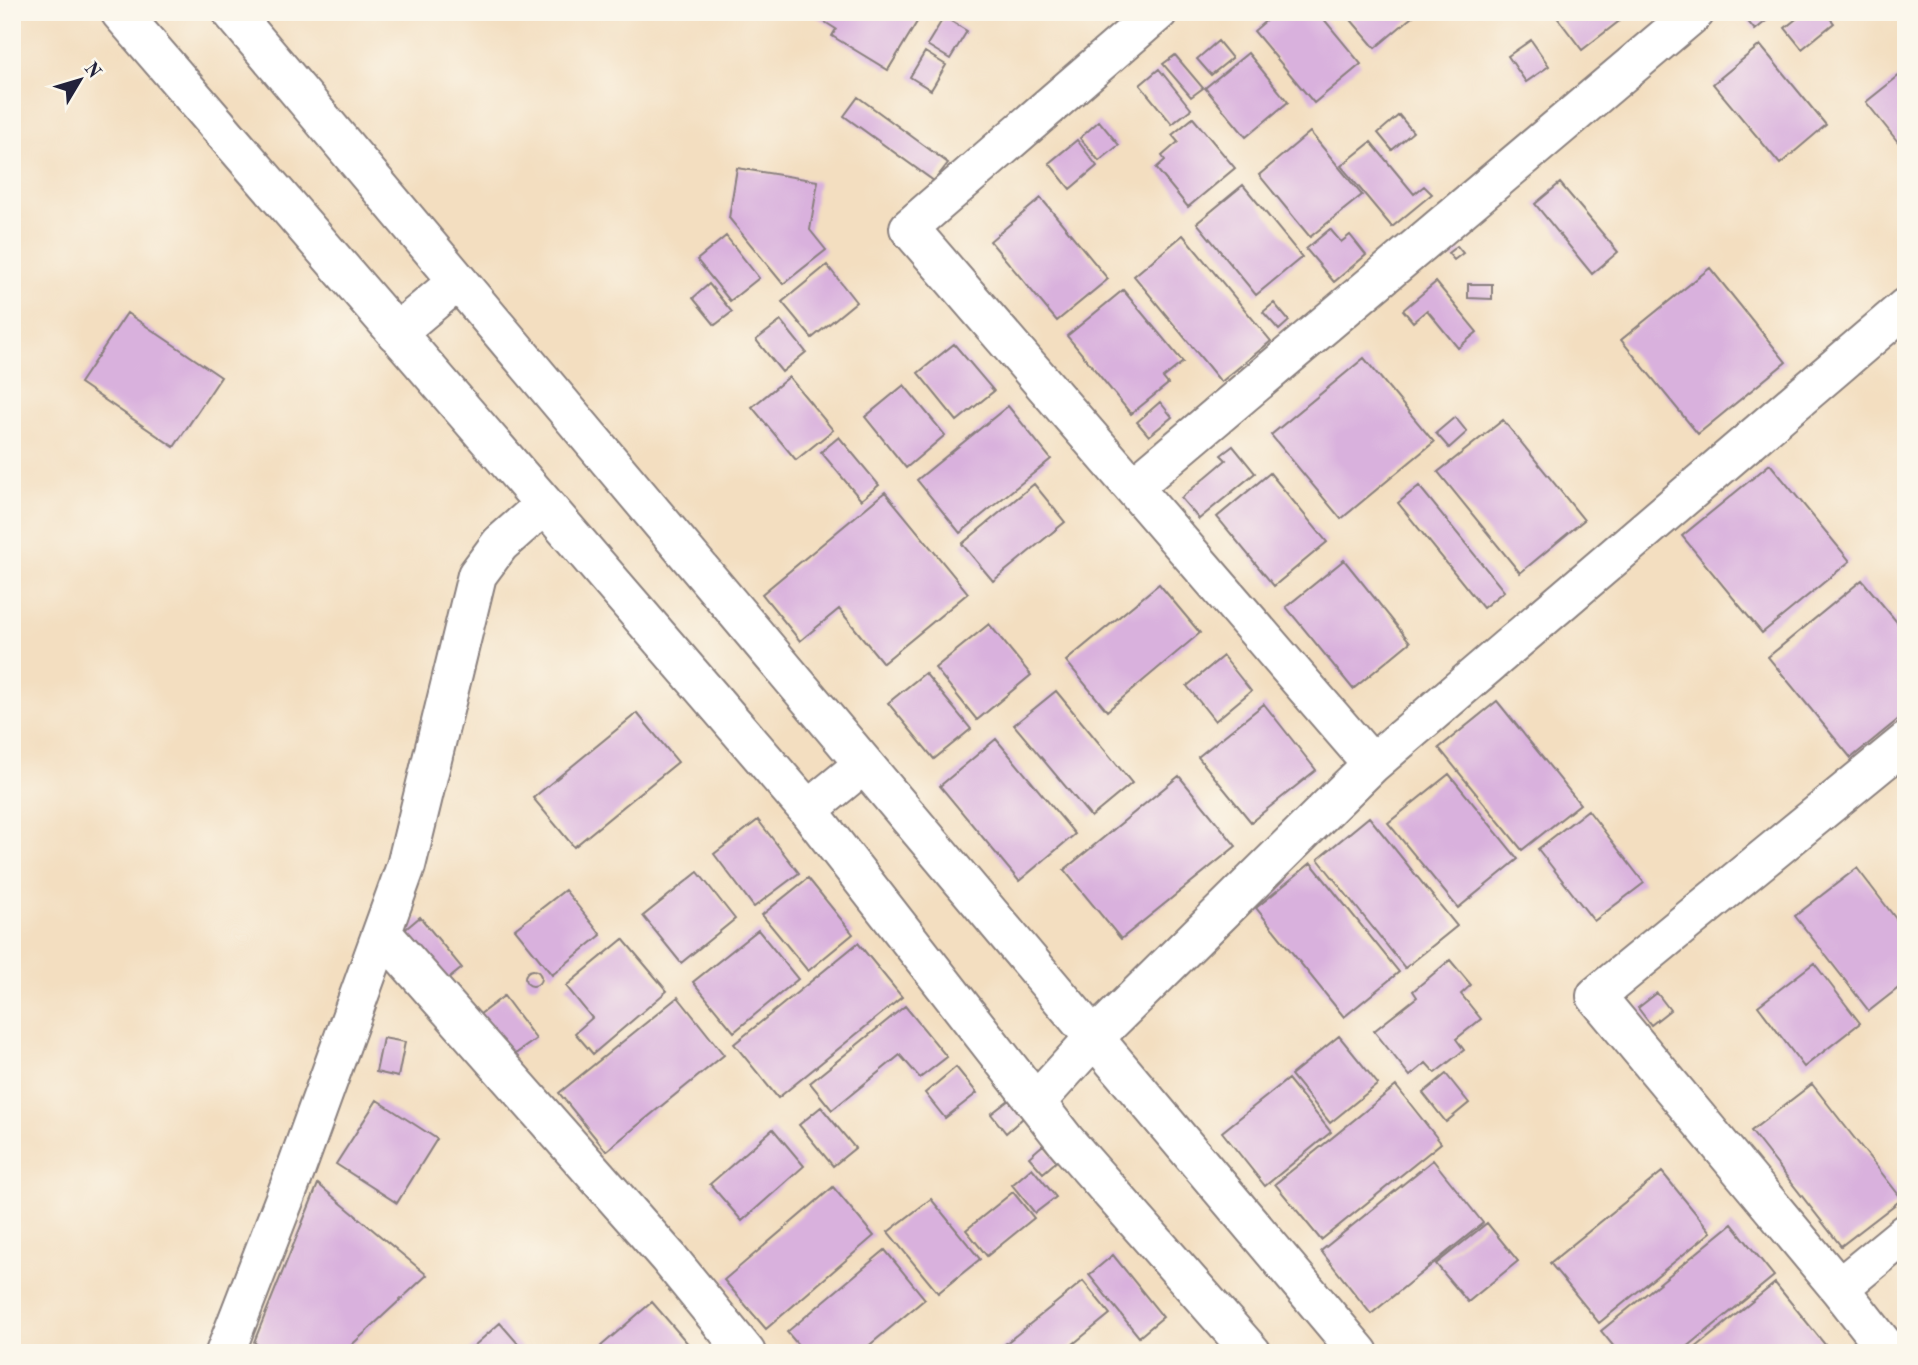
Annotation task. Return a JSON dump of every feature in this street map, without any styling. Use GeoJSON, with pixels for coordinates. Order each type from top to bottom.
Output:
{"type":"FeatureCollection","features":[{"type":"Feature","properties":{"kind":"street"},"geometry":{"type":"LineString","coordinates":[[120,12],[808,810],[1065,1140],[1252,1353]]}},
{"type":"Feature","properties":{"kind":"street"},"geometry":{"type":"LineString","coordinates":[[232,12],[1359,1353]]}},
{"type":"Feature","properties":{"kind":"street"},"geometry":{"type":"LineString","coordinates":[[1158,12],[909,228],[1372,764]]}},
{"type":"Feature","properties":{"kind":"street"},"geometry":{"type":"LineString","coordinates":[[1133,487],[1695,12]]}},
{"type":"Feature","properties":{"kind":"street"},"geometry":{"type":"LineString","coordinates":[[396,333],[458,281]]}},
{"type":"Feature","properties":{"kind":"street"},"geometry":{"type":"LineString","coordinates":[[1037,1101],[1094,1038],[1372,764],[1906,307]]}},
{"type":"Feature","properties":{"kind":"street"},"geometry":{"type":"LineString","coordinates":[[232,1348],[406,866],[477,575],[499,544],[544,505]]}},
{"type":"Feature","properties":{"kind":"street"},"geometry":{"type":"LineString","coordinates":[[1890,1353],[1596,996],[1906,742]]}},
{"type":"Feature","properties":{"kind":"street"},"geometry":{"type":"LineString","coordinates":[[808,810],[864,764]]}},
{"type":"Feature","properties":{"kind":"street"},"geometry":{"type":"LineString","coordinates":[[382,933],[668,1257],[746,1353]]}},
{"type":"Feature","properties":{"kind":"street"},"geometry":{"type":"LineString","coordinates":[[1839,1288],[1906,1233]]}},
{"type":"Feature","properties":{"kind":"building"},"geometry":{"type":"Polygon","coordinates":[[[809,12],[923,12],[888,70],[832,36],[836,29],[809,12]]]}},
{"type":"Feature","properties":{"kind":"building"},"geometry":{"type":"Polygon","coordinates":[[[1276,12],[1318,12],[1361,64],[1314,103],[1254,31],[1276,12]]]}},
{"type":"Feature","properties":{"kind":"building"},"geometry":{"type":"Polygon","coordinates":[[[1418,12],[1375,48],[1346,14],[1418,12]]]}},
{"type":"Feature","properties":{"kind":"building"},"geometry":{"type":"Polygon","coordinates":[[[1553,12],[1631,12],[1582,50],[1553,12]]]}},
{"type":"Feature","properties":{"kind":"building"},"geometry":{"type":"Polygon","coordinates":[[[1740,12],[1777,12],[1755,30],[1740,12]]]}},
{"type":"Feature","properties":{"kind":"building"},"geometry":{"type":"Polygon","coordinates":[[[1805,12],[1825,12],[1834,23],[1802,49],[1785,28],[1805,12]]]}},
{"type":"Feature","properties":{"kind":"building"},"geometry":{"type":"Polygon","coordinates":[[[944,17],[967,31],[950,59],[927,45],[944,17]]]}},
{"type":"Feature","properties":{"kind":"building"},"geometry":{"type":"Polygon","coordinates":[[[1531,40],[1549,66],[1526,82],[1508,56],[1531,40]]]}},
{"type":"Feature","properties":{"kind":"building"},"geometry":{"type":"Polygon","coordinates":[[[1218,41],[1232,58],[1211,75],[1197,59],[1218,41]]]}},
{"type":"Feature","properties":{"kind":"building"},"geometry":{"type":"Polygon","coordinates":[[[1760,45],[1826,125],[1780,164],[1713,84],[1760,45]]]}},
{"type":"Feature","properties":{"kind":"building"},"geometry":{"type":"Polygon","coordinates":[[[925,52],[946,65],[931,90],[910,77],[925,52]]]}},
{"type":"Feature","properties":{"kind":"building"},"geometry":{"type":"Polygon","coordinates":[[[1248,53],[1288,102],[1246,137],[1205,88],[1248,53]]]}},
{"type":"Feature","properties":{"kind":"building"},"geometry":{"type":"Polygon","coordinates":[[[1175,55],[1203,88],[1191,97],[1163,64],[1175,55]]]}},
{"type":"Feature","properties":{"kind":"building"},"geometry":{"type":"Polygon","coordinates":[[[1159,69],[1191,109],[1172,124],[1140,85],[1159,69]]]}},
{"type":"Feature","properties":{"kind":"building"},"geometry":{"type":"Polygon","coordinates":[[[1906,70],[1906,152],[1866,102],[1906,70]]]}},
{"type":"Feature","properties":{"kind":"building"},"geometry":{"type":"Polygon","coordinates":[[[858,97],[948,163],[934,181],[844,116],[858,97]]]}},
{"type":"Feature","properties":{"kind":"building"},"geometry":{"type":"Polygon","coordinates":[[[1399,115],[1413,132],[1392,150],[1378,133],[1399,115]]]}},
{"type":"Feature","properties":{"kind":"building"},"geometry":{"type":"Polygon","coordinates":[[[1193,118],[1235,168],[1188,207],[1156,168],[1165,160],[1162,156],[1178,142],[1172,135],[1193,118]]]}},
{"type":"Feature","properties":{"kind":"building"},"geometry":{"type":"Polygon","coordinates":[[[1099,121],[1119,145],[1099,161],[1080,138],[1099,121]]]}},
{"type":"Feature","properties":{"kind":"building"},"geometry":{"type":"Polygon","coordinates":[[[1310,132],[1362,195],[1310,237],[1259,175],[1310,132]]]}},
{"type":"Feature","properties":{"kind":"building"},"geometry":{"type":"Polygon","coordinates":[[[1077,140],[1097,166],[1070,189],[1049,163],[1077,140]]]}},
{"type":"Feature","properties":{"kind":"building"},"geometry":{"type":"Polygon","coordinates":[[[1371,142],[1414,194],[1424,186],[1432,194],[1392,227],[1341,166],[1371,142]]]}},
{"type":"Feature","properties":{"kind":"building"},"geometry":{"type":"Polygon","coordinates":[[[737,168],[818,181],[810,230],[826,250],[783,284],[729,218],[737,168]]]}},
{"type":"Feature","properties":{"kind":"building"},"geometry":{"type":"Polygon","coordinates":[[[1560,183],[1618,252],[1592,274],[1535,204],[1560,183]]]}},
{"type":"Feature","properties":{"kind":"building"},"geometry":{"type":"Polygon","coordinates":[[[1243,185],[1302,257],[1256,295],[1197,223],[1243,185]]]}},
{"type":"Feature","properties":{"kind":"building"},"geometry":{"type":"Polygon","coordinates":[[[1041,198],[1108,279],[1057,321],[990,241],[1041,198]]]}},
{"type":"Feature","properties":{"kind":"building"},"geometry":{"type":"Polygon","coordinates":[[[1330,229],[1341,242],[1350,235],[1366,255],[1334,282],[1306,249],[1330,229]]]}},
{"type":"Feature","properties":{"kind":"building"},"geometry":{"type":"Polygon","coordinates":[[[1183,235],[1271,341],[1221,382],[1134,276],[1183,235]]]}},
{"type":"Feature","properties":{"kind":"building"},"geometry":{"type":"Polygon","coordinates":[[[726,236],[759,278],[730,301],[697,260],[726,236]]]}},
{"type":"Feature","properties":{"kind":"building"},"geometry":{"type":"Polygon","coordinates":[[[1457,246],[1463,253],[1454,260],[1448,253],[1457,246]]]}},
{"type":"Feature","properties":{"kind":"building"},"geometry":{"type":"Polygon","coordinates":[[[827,265],[856,302],[812,338],[782,302],[827,265]]]}},
{"type":"Feature","properties":{"kind":"building"},"geometry":{"type":"Polygon","coordinates":[[[1710,268],[1786,362],[1698,434],[1621,340],[1710,268]]]}},
{"type":"Feature","properties":{"kind":"building"},"geometry":{"type":"Polygon","coordinates":[[[1436,282],[1477,332],[1458,348],[1427,310],[1413,322],[1403,310],[1436,282]]]}},
{"type":"Feature","properties":{"kind":"building"},"geometry":{"type":"Polygon","coordinates":[[[709,284],[732,312],[715,325],[693,298],[709,284]]]}},
{"type":"Feature","properties":{"kind":"building"},"geometry":{"type":"Polygon","coordinates":[[[1468,284],[1492,284],[1492,299],[1468,298],[1468,284]]]}},
{"type":"Feature","properties":{"kind":"building"},"geometry":{"type":"Polygon","coordinates":[[[1123,290],[1183,362],[1163,378],[1168,384],[1131,414],[1067,336],[1123,290]]]}},
{"type":"Feature","properties":{"kind":"building"},"geometry":{"type":"Polygon","coordinates":[[[1274,303],[1289,321],[1279,330],[1263,312],[1274,303]]]}},
{"type":"Feature","properties":{"kind":"building"},"geometry":{"type":"Polygon","coordinates":[[[127,313],[221,377],[174,447],[80,383],[127,313]]]}},
{"type":"Feature","properties":{"kind":"building"},"geometry":{"type":"Polygon","coordinates":[[[781,321],[806,352],[782,372],[756,340],[781,321]]]}},
{"type":"Feature","properties":{"kind":"building"},"geometry":{"type":"Polygon","coordinates":[[[954,344],[994,391],[957,421],[918,373],[954,344]]]}},
{"type":"Feature","properties":{"kind":"building"},"geometry":{"type":"Polygon","coordinates":[[[1364,358],[1434,442],[1341,519],[1271,435],[1364,358]]]}},
{"type":"Feature","properties":{"kind":"building"},"geometry":{"type":"Polygon","coordinates":[[[789,377],[833,430],[796,460],[752,407],[789,377]]]}},
{"type":"Feature","properties":{"kind":"building"},"geometry":{"type":"Polygon","coordinates":[[[904,385],[945,435],[906,468],[865,417],[904,385]]]}},
{"type":"Feature","properties":{"kind":"building"},"geometry":{"type":"Polygon","coordinates":[[[1160,402],[1172,417],[1149,436],[1137,422],[1160,402]]]}},
{"type":"Feature","properties":{"kind":"building"},"geometry":{"type":"Polygon","coordinates":[[[1008,406],[1051,459],[960,533],[917,480],[1008,406]]]}},
{"type":"Feature","properties":{"kind":"building"},"geometry":{"type":"Polygon","coordinates":[[[1455,417],[1467,432],[1449,448],[1436,433],[1455,417]]]}},
{"type":"Feature","properties":{"kind":"building"},"geometry":{"type":"Polygon","coordinates":[[[1503,420],[1584,520],[1520,573],[1438,472],[1503,420]]]}},
{"type":"Feature","properties":{"kind":"building"},"geometry":{"type":"Polygon","coordinates":[[[839,437],[879,485],[861,500],[821,452],[839,437]]]}},
{"type":"Feature","properties":{"kind":"building"},"geometry":{"type":"Polygon","coordinates":[[[1233,446],[1255,473],[1199,519],[1181,498],[1226,460],[1221,455],[1233,446]]]}},
{"type":"Feature","properties":{"kind":"building"},"geometry":{"type":"Polygon","coordinates":[[[1770,464],[1850,561],[1762,633],[1682,536],[1770,464]]]}},
{"type":"Feature","properties":{"kind":"building"},"geometry":{"type":"Polygon","coordinates":[[[1270,473],[1327,542],[1274,586],[1217,517],[1270,473]]]}},
{"type":"Feature","properties":{"kind":"building"},"geometry":{"type":"Polygon","coordinates":[[[1034,484],[1065,522],[993,581],[962,544],[1034,484]]]}},
{"type":"Feature","properties":{"kind":"building"},"geometry":{"type":"Polygon","coordinates":[[[1419,486],[1504,591],[1483,608],[1398,503],[1419,486]]]}},
{"type":"Feature","properties":{"kind":"building"},"geometry":{"type":"Polygon","coordinates":[[[885,492],[968,593],[883,663],[839,609],[800,641],[762,594],[885,492]]]}},
{"type":"Feature","properties":{"kind":"building"},"geometry":{"type":"Polygon","coordinates":[[[1344,560],[1410,642],[1353,689],[1286,607],[1344,560]]]}},
{"type":"Feature","properties":{"kind":"building"},"geometry":{"type":"Polygon","coordinates":[[[1862,580],[1906,633],[1906,713],[1851,758],[1768,657],[1862,580]]]}},
{"type":"Feature","properties":{"kind":"building"},"geometry":{"type":"Polygon","coordinates":[[[1159,584],[1200,633],[1107,711],[1066,661],[1159,584]]]}},
{"type":"Feature","properties":{"kind":"building"},"geometry":{"type":"Polygon","coordinates":[[[989,624],[1031,675],[977,720],[935,668],[989,624]]]}},
{"type":"Feature","properties":{"kind":"building"},"geometry":{"type":"Polygon","coordinates":[[[1223,656],[1251,691],[1215,721],[1187,686],[1223,656]]]}},
{"type":"Feature","properties":{"kind":"building"},"geometry":{"type":"Polygon","coordinates":[[[925,673],[971,729],[934,759],[888,703],[925,673]]]}},
{"type":"Feature","properties":{"kind":"building"},"geometry":{"type":"Polygon","coordinates":[[[1056,691],[1132,783],[1091,817],[1014,725],[1056,691]]]}},
{"type":"Feature","properties":{"kind":"building"},"geometry":{"type":"Polygon","coordinates":[[[1497,701],[1580,804],[1522,850],[1439,748],[1497,701]]]}},
{"type":"Feature","properties":{"kind":"building"},"geometry":{"type":"Polygon","coordinates":[[[1264,704],[1316,770],[1251,822],[1198,757],[1264,704]]]}},
{"type":"Feature","properties":{"kind":"building"},"geometry":{"type":"Polygon","coordinates":[[[637,713],[678,762],[574,847],[533,798],[637,713]]]}},
{"type":"Feature","properties":{"kind":"building"},"geometry":{"type":"Polygon","coordinates":[[[996,739],[1075,834],[1019,881],[940,786],[996,739]]]}},
{"type":"Feature","properties":{"kind":"building"},"geometry":{"type":"Polygon","coordinates":[[[1449,774],[1518,859],[1458,908],[1388,823],[1449,774]]]}},
{"type":"Feature","properties":{"kind":"building"},"geometry":{"type":"Polygon","coordinates":[[[1179,776],[1236,846],[1121,939],[1064,870],[1179,776]]]}},
{"type":"Feature","properties":{"kind":"building"},"geometry":{"type":"Polygon","coordinates":[[[1588,810],[1644,883],[1594,921],[1538,849],[1588,810]]]}},
{"type":"Feature","properties":{"kind":"building"},"geometry":{"type":"Polygon","coordinates":[[[1369,817],[1457,926],[1405,968],[1318,859],[1369,817]]]}},
{"type":"Feature","properties":{"kind":"building"},"geometry":{"type":"Polygon","coordinates":[[[758,820],[799,873],[754,907],[714,854],[758,820]]]}},
{"type":"Feature","properties":{"kind":"building"},"geometry":{"type":"Polygon","coordinates":[[[1311,863],[1399,972],[1344,1017],[1256,908],[1311,863]]]}},
{"type":"Feature","properties":{"kind":"building"},"geometry":{"type":"Polygon","coordinates":[[[1857,868],[1906,932],[1906,982],[1869,1011],[1795,916],[1857,868]]]}},
{"type":"Feature","properties":{"kind":"building"},"geometry":{"type":"Polygon","coordinates":[[[698,872],[735,919],[681,963],[643,916],[698,872]]]}},
{"type":"Feature","properties":{"kind":"building"},"geometry":{"type":"Polygon","coordinates":[[[808,878],[853,934],[808,971],[762,915],[808,878]]]}},
{"type":"Feature","properties":{"kind":"building"},"geometry":{"type":"Polygon","coordinates":[[[565,890],[601,935],[552,975],[515,929],[565,890]]]}},
{"type":"Feature","properties":{"kind":"building"},"geometry":{"type":"Polygon","coordinates":[[[420,917],[462,968],[442,984],[401,933],[420,917]]]}},
{"type":"Feature","properties":{"kind":"building"},"geometry":{"type":"Polygon","coordinates":[[[758,930],[798,979],[734,1032],[693,982],[758,930]]]}},
{"type":"Feature","properties":{"kind":"building"},"geometry":{"type":"Polygon","coordinates":[[[623,939],[667,991],[593,1054],[575,1033],[592,1018],[566,986],[623,939]]]}},
{"type":"Feature","properties":{"kind":"building"},"geometry":{"type":"Polygon","coordinates":[[[858,943],[902,997],[778,1098],[734,1044],[858,943]]]}},
{"type":"Feature","properties":{"kind":"building"},"geometry":{"type":"Polygon","coordinates":[[[1450,960],[1471,985],[1461,994],[1481,1019],[1456,1039],[1464,1050],[1435,1073],[1426,1063],[1410,1076],[1374,1031],[1417,997],[1413,991],[1450,960]]]}},
{"type":"Feature","properties":{"kind":"building"},"geometry":{"type":"Polygon","coordinates":[[[1814,963],[1860,1023],[1804,1067],[1758,1006],[1814,963]]]}},
{"type":"Feature","properties":{"kind":"building"},"geometry":{"type":"Polygon","coordinates":[[[533,970],[541,978],[533,986],[525,978],[533,970]]]}},
{"type":"Feature","properties":{"kind":"building"},"geometry":{"type":"Polygon","coordinates":[[[1657,993],[1670,1010],[1651,1025],[1638,1008],[1657,993]]]}},
{"type":"Feature","properties":{"kind":"building"},"geometry":{"type":"Polygon","coordinates":[[[504,996],[536,1039],[511,1057],[479,1015],[504,996]]]}},
{"type":"Feature","properties":{"kind":"building"},"geometry":{"type":"Polygon","coordinates":[[[678,997],[724,1055],[606,1151],[559,1093],[678,997]]]}},
{"type":"Feature","properties":{"kind":"building"},"geometry":{"type":"Polygon","coordinates":[[[905,1006],[947,1057],[920,1078],[900,1055],[832,1110],[810,1083],[905,1006]]]}},
{"type":"Feature","properties":{"kind":"building"},"geometry":{"type":"Polygon","coordinates":[[[1339,1036],[1378,1084],[1330,1123],[1291,1075],[1339,1036]]]}},
{"type":"Feature","properties":{"kind":"building"},"geometry":{"type":"Polygon","coordinates":[[[383,1038],[405,1042],[398,1077],[376,1072],[383,1038]]]}},
{"type":"Feature","properties":{"kind":"building"},"geometry":{"type":"Polygon","coordinates":[[[956,1067],[977,1093],[945,1118],[925,1093],[956,1067]]]}},
{"type":"Feature","properties":{"kind":"building"},"geometry":{"type":"Polygon","coordinates":[[[1446,1074],[1469,1103],[1446,1122],[1423,1093],[1446,1074]]]}},
{"type":"Feature","properties":{"kind":"building"},"geometry":{"type":"Polygon","coordinates":[[[1288,1079],[1331,1132],[1265,1186],[1222,1132],[1288,1079]]]}},
{"type":"Feature","properties":{"kind":"building"},"geometry":{"type":"Polygon","coordinates":[[[1812,1084],[1902,1199],[1841,1246],[1751,1131],[1812,1084]]]}},
{"type":"Feature","properties":{"kind":"building"},"geometry":{"type":"Polygon","coordinates":[[[1396,1086],[1441,1143],[1321,1240],[1275,1184],[1396,1086]]]}},
{"type":"Feature","properties":{"kind":"building"},"geometry":{"type":"Polygon","coordinates":[[[377,1100],[437,1139],[397,1203],[336,1164],[377,1100]]]}},
{"type":"Feature","properties":{"kind":"building"},"geometry":{"type":"Polygon","coordinates":[[[1009,1100],[1023,1118],[1006,1133],[991,1114],[1009,1100]]]}},
{"type":"Feature","properties":{"kind":"building"},"geometry":{"type":"Polygon","coordinates":[[[821,1107],[855,1148],[833,1166],[799,1125],[821,1107]]]}},
{"type":"Feature","properties":{"kind":"building"},"geometry":{"type":"Polygon","coordinates":[[[773,1129],[804,1166],[742,1221],[710,1184],[773,1129]]]}},
{"type":"Feature","properties":{"kind":"building"},"geometry":{"type":"Polygon","coordinates":[[[1043,1145],[1057,1161],[1043,1173],[1029,1157],[1043,1145]]]}},
{"type":"Feature","properties":{"kind":"building"},"geometry":{"type":"Polygon","coordinates":[[[1433,1160],[1483,1223],[1371,1314],[1321,1251],[1433,1160]]]}},
{"type":"Feature","properties":{"kind":"building"},"geometry":{"type":"Polygon","coordinates":[[[1032,1168],[1056,1197],[1035,1213],[1012,1185],[1032,1168]]]}},
{"type":"Feature","properties":{"kind":"building"},"geometry":{"type":"Polygon","coordinates":[[[1662,1172],[1711,1232],[1599,1323],[1550,1263],[1662,1172]]]}},
{"type":"Feature","properties":{"kind":"building"},"geometry":{"type":"Polygon","coordinates":[[[318,1184],[427,1275],[343,1353],[267,1353],[254,1342],[318,1184]]]}},
{"type":"Feature","properties":{"kind":"building"},"geometry":{"type":"Polygon","coordinates":[[[833,1187],[874,1236],[766,1329],[724,1280],[833,1187]]]}},
{"type":"Feature","properties":{"kind":"building"},"geometry":{"type":"Polygon","coordinates":[[[1013,1192],[1034,1218],[987,1256],[966,1230],[1013,1192]]]}},
{"type":"Feature","properties":{"kind":"building"},"geometry":{"type":"Polygon","coordinates":[[[931,1199],[980,1259],[938,1293],[888,1232],[931,1199]]]}},
{"type":"Feature","properties":{"kind":"building"},"geometry":{"type":"Polygon","coordinates":[[[1487,1223],[1518,1261],[1468,1302],[1436,1264],[1487,1223]]]}},
{"type":"Feature","properties":{"kind":"building"},"geometry":{"type":"Polygon","coordinates":[[[1732,1224],[1774,1276],[1680,1353],[1619,1353],[1601,1331],[1732,1224]]]}},
{"type":"Feature","properties":{"kind":"building"},"geometry":{"type":"Polygon","coordinates":[[[885,1250],[925,1299],[860,1353],[805,1353],[787,1332],[885,1250]]]}},
{"type":"Feature","properties":{"kind":"building"},"geometry":{"type":"Polygon","coordinates":[[[1113,1255],[1163,1317],[1139,1337],[1089,1275],[1113,1255]]]}},
{"type":"Feature","properties":{"kind":"building"},"geometry":{"type":"Polygon","coordinates":[[[1083,1281],[1110,1314],[1062,1353],[994,1353],[1083,1281]]]}},
{"type":"Feature","properties":{"kind":"building"},"geometry":{"type":"Polygon","coordinates":[[[1775,1283],[1827,1347],[1819,1353],[1689,1353],[1775,1283]]]}},
{"type":"Feature","properties":{"kind":"building"},"geometry":{"type":"Polygon","coordinates":[[[652,1302],[696,1353],[607,1353],[601,1346],[652,1302]]]}},
{"type":"Feature","properties":{"kind":"building"},"geometry":{"type":"Polygon","coordinates":[[[500,1323],[526,1353],[466,1353],[500,1323]]]}}]}
